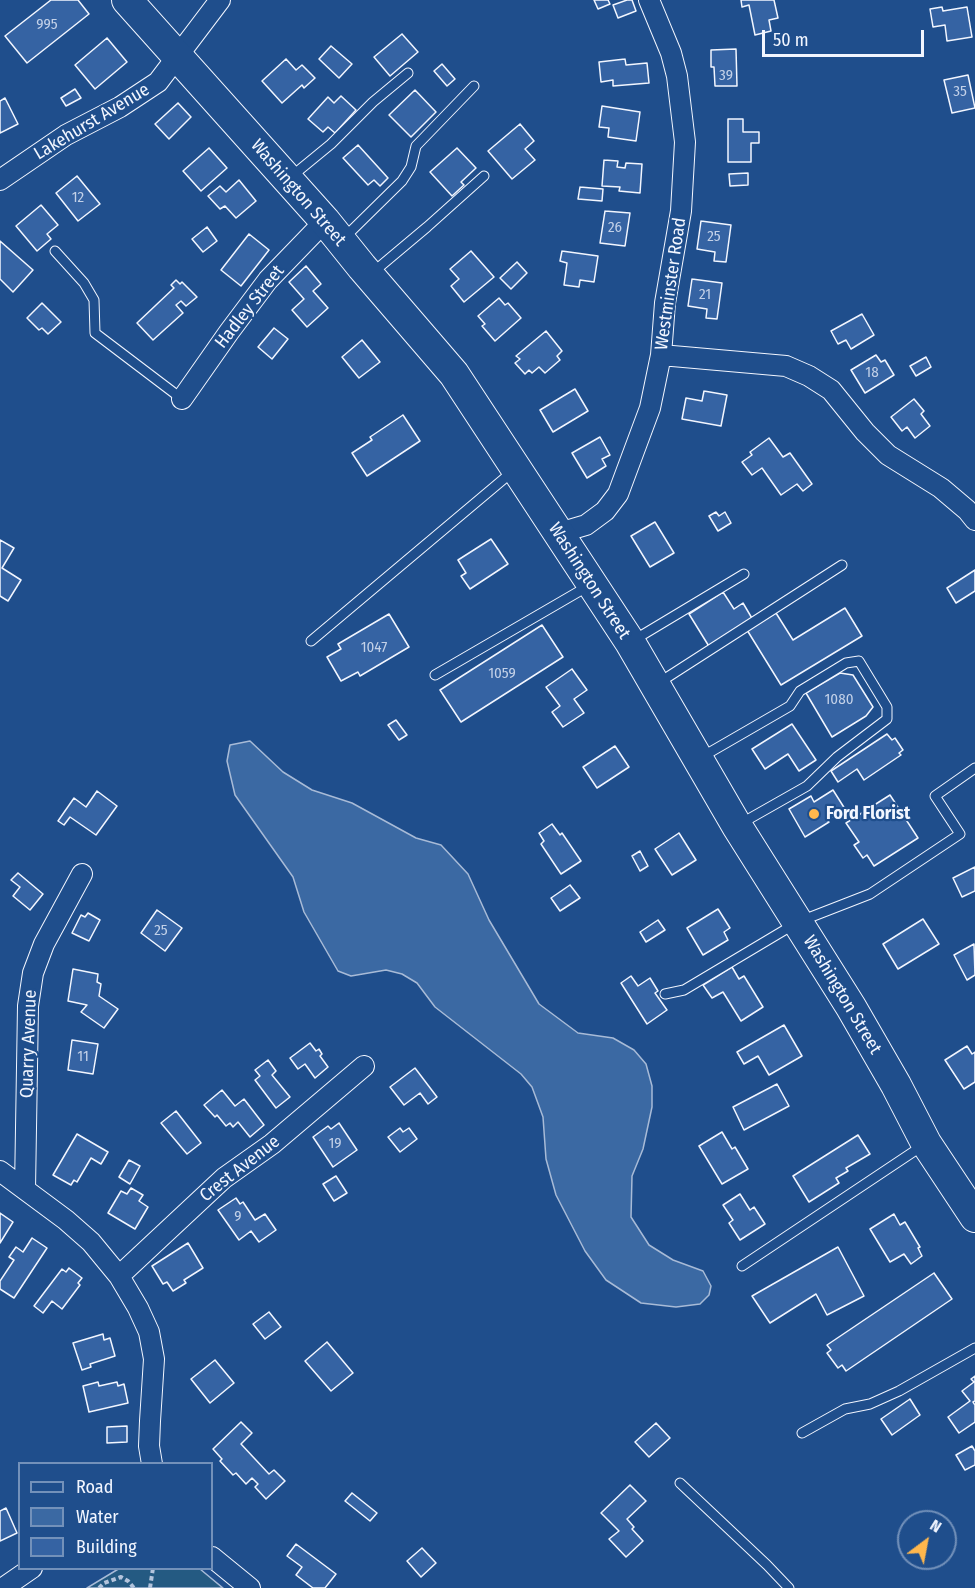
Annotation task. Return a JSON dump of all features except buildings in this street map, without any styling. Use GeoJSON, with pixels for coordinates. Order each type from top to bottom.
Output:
{"type":"FeatureCollection","features":[{"type":"Feature","properties":{"kind":"main road","name":"Washington Street"},"geometry":{"type":"LineString","coordinates":[[126,0],[333,231],[454,374],[630,642],[737,826],[896,1085],[926,1143],[975,1217]]}},
{"type":"Feature","properties":{"kind":"street","name":"Lakehurst Avenue"},"geometry":{"type":"LineString","coordinates":[[0,180],[66,135],[120,107],[158,82],[220,0]]}},
{"type":"Feature","properties":{"kind":"street","name":"Westminster Road"},"geometry":{"type":"LineString","coordinates":[[559,533],[586,525],[605,511],[618,494],[650,408],[661,355],[665,303],[681,211],[685,142],[681,98],[675,68],[664,34],[649,0]]}},
{"type":"Feature","properties":{"kind":"street","name":"Hadley Street"},"geometry":{"type":"LineString","coordinates":[[182,399],[268,280],[333,231]]}},
{"type":"Feature","properties":{"kind":"street"},"geometry":{"type":"LineString","coordinates":[[661,355],[786,366],[809,376],[831,390],[865,432],[888,455],[941,488],[975,520]]}},
{"type":"Feature","properties":{"kind":"street","name":"Quarry Avenue"},"geometry":{"type":"LineString","coordinates":[[25,1189],[28,1006],[33,973],[44,944],[82,874]]}},
{"type":"Feature","properties":{"kind":"street","name":"Crest Avenue"},"geometry":{"type":"LineString","coordinates":[[120,1276],[224,1178],[272,1144],[364,1066]]}},
{"type":"Feature","properties":{"kind":"street"},"geometry":{"type":"LineString","coordinates":[[0,1171],[91,1242],[120,1276],[138,1308],[149,1332],[154,1359],[149,1446],[152,1462]]}},
{"type":"Feature","properties":{"kind":"street"},"geometry":{"type":"LineString","coordinates":[[213,1558],[250,1588]]}},
{"type":"Feature","properties":{"kind":"street"},"geometry":{"type":"LineString","coordinates":[[3,1588],[30,1570]]}},
{"type":"Feature","properties":{"kind":"lane"},"geometry":{"type":"LineString","coordinates":[[287,179],[331,144],[373,102],[408,74]]}},
{"type":"Feature","properties":{"kind":"lane"},"geometry":{"type":"LineString","coordinates":[[333,231],[402,181],[411,167],[416,146],[474,86]]}},
{"type":"Feature","properties":{"kind":"lane"},"geometry":{"type":"LineString","coordinates":[[369,275],[484,176]]}},
{"type":"Feature","properties":{"kind":"lane"},"geometry":{"type":"LineString","coordinates":[[55,251],[84,283],[94,300],[95,333],[182,399]]}},
{"type":"Feature","properties":{"kind":"lane"},"geometry":{"type":"LineString","coordinates":[[311,641],[516,469]]}},
{"type":"Feature","properties":{"kind":"lane"},"geometry":{"type":"LineString","coordinates":[[655,685],[842,565]]}},
{"type":"Feature","properties":{"kind":"lane"},"geometry":{"type":"LineString","coordinates":[[630,642],[744,574]]}},
{"type":"Feature","properties":{"kind":"lane"},"geometry":{"type":"LineString","coordinates":[[435,675],[592,584]]}},
{"type":"Feature","properties":{"kind":"lane"},"geometry":{"type":"LineString","coordinates":[[698,759],[790,706],[800,691],[846,663],[859,661],[887,707],[887,719],[837,757],[807,786],[737,826]]}},
{"type":"Feature","properties":{"kind":"lane"},"geometry":{"type":"LineString","coordinates":[[665,994],[684,990],[798,922],[870,894],[960,834],[935,796],[975,768]]}},
{"type":"Feature","properties":{"kind":"lane"},"geometry":{"type":"LineString","coordinates":[[742,1266],[926,1143]]}},
{"type":"Feature","properties":{"kind":"lane"},"geometry":{"type":"LineString","coordinates":[[802,1433],[845,1409],[870,1404],[899,1391],[975,1348]]}},
{"type":"Feature","properties":{"kind":"lane"},"geometry":{"type":"LineString","coordinates":[[680,1483],[789,1588]]}},
{"type":"Feature","properties":{"kind":"path"},"geometry":{"type":"LineString","coordinates":[[150,1588],[153,1570]]}},
{"type":"Feature","properties":{"kind":"path"},"geometry":{"type":"LineString","coordinates":[[99,1588],[104,1583],[121,1577],[134,1588]]}},
{"type":"Feature","properties":{"kind":"shaded area"},"geometry":{"type":"Polygon","coordinates":[[[117,1570],[201,1570],[223,1588],[87,1588],[117,1570]]]}},
{"type":"Feature","properties":{"kind":"water"},"geometry":{"type":"Polygon","coordinates":[[[250,741],[283,772],[312,790],[352,803],[416,838],[441,845],[468,874],[489,920],[539,1004],[578,1033],[613,1038],[634,1050],[646,1064],[652,1086],[652,1107],[643,1149],[632,1176],[631,1217],[649,1245],[673,1260],[703,1271],[711,1286],[709,1295],[700,1304],[676,1307],[641,1303],[606,1280],[585,1251],[556,1195],[546,1159],[543,1117],[532,1087],[521,1074],[435,1007],[417,983],[402,974],[386,970],[351,976],[338,971],[304,912],[293,877],[235,795],[227,761],[230,745],[250,741]]]}},
{"type":"Feature","properties":{"kind":"place","name":"Ford Florist"},"geometry":{"type":"Point","coordinates":[814,814]}}]}
